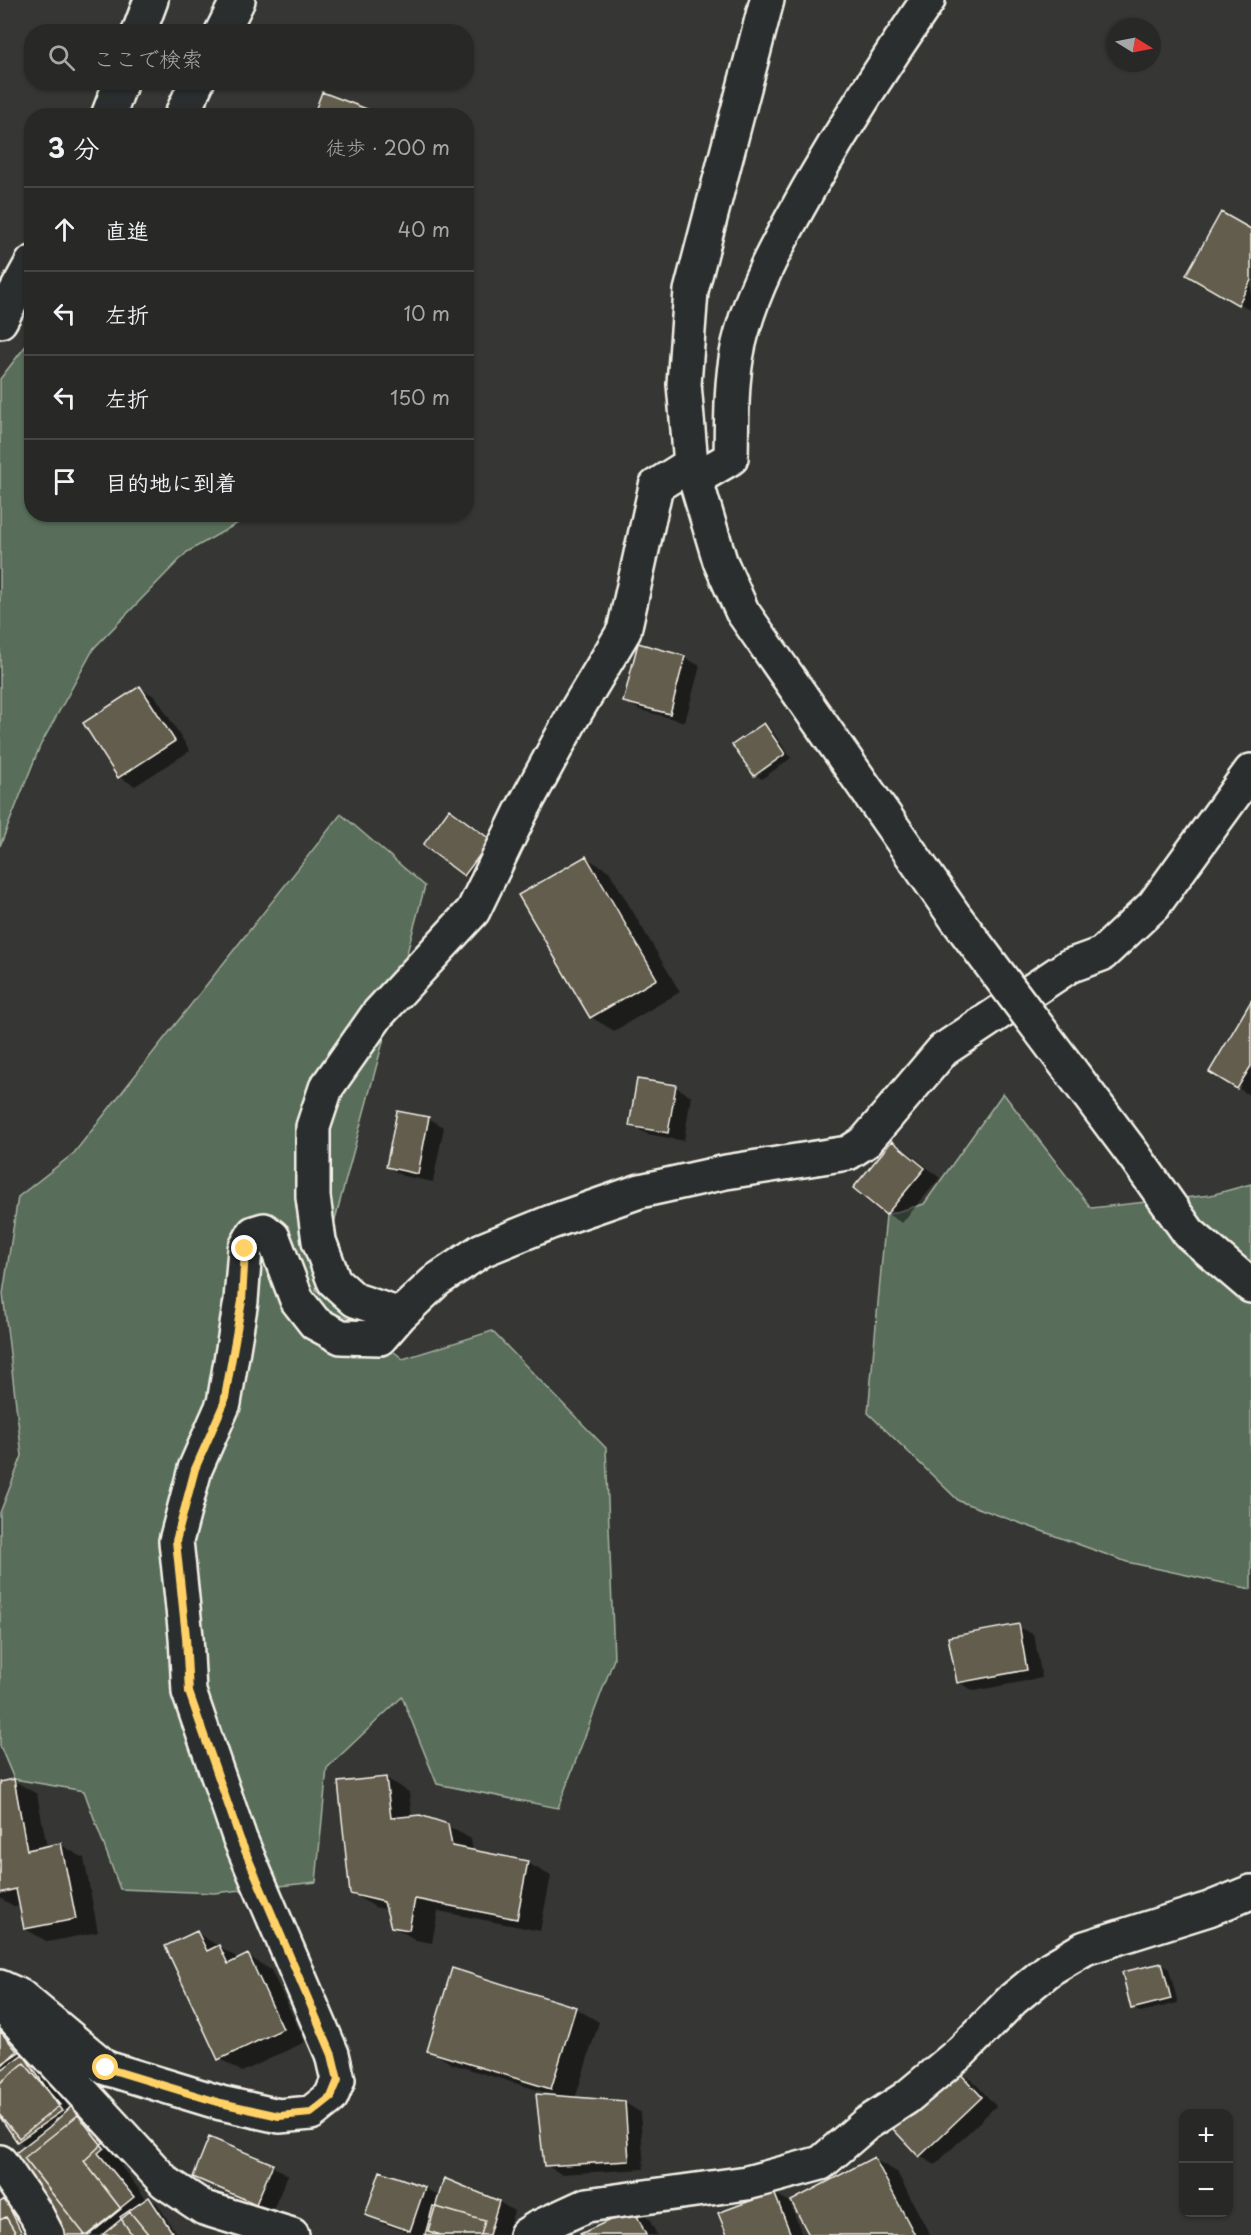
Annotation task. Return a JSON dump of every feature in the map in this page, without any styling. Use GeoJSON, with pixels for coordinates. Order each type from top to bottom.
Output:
{"type":"FeatureCollection","features":[{"type":"Feature","properties":{"kind":"street"},"geometry":{"type":"LineString","coordinates":[[142,24],[151,0]]}},
{"type":"Feature","properties":{"kind":"street"},"geometry":{"type":"LineString","coordinates":[[226,24],[237,0]]}},
{"type":"Feature","properties":{"kind":"street"},"geometry":{"type":"LineString","coordinates":[[767,0],[691,291],[684,384],[693,471],[720,561],[742,611],[956,918],[1190,1233],[1251,1286]]}},
{"type":"Feature","properties":{"kind":"street"},"geometry":{"type":"LineString","coordinates":[[400,1316],[355,1300],[334,1281],[319,1241],[313,1197],[313,1127],[326,1088],[378,1014],[473,911],[521,812],[624,631],[656,486],[730,458],[732,383],[741,334],[756,286],[838,138],[884,64],[928,0]]}},
{"type":"Feature","properties":{"kind":"street"},"geometry":{"type":"LineString","coordinates":[[111,108],[118,90]]}},
{"type":"Feature","properties":{"kind":"street"},"geometry":{"type":"LineString","coordinates":[[185,108],[193,90]]}},
{"type":"Feature","properties":{"kind":"street"},"geometry":{"type":"LineString","coordinates":[[0,321],[24,278]]}},
{"type":"Feature","properties":{"kind":"street"},"geometry":{"type":"LineString","coordinates":[[0,1987],[20,1996],[106,2068],[221,2103],[279,2116],[311,2113],[331,2097],[338,2080],[332,2055],[244,1849],[189,1692],[176,1541],[195,1469],[224,1403],[242,1301],[245,1249],[254,1233],[264,1230],[273,1237],[297,1300],[315,1323],[341,1337],[380,1338],[437,1280],[482,1250],[551,1222],[640,1191],[726,1172],[848,1153],[865,1142],[943,1050],[1070,966],[1102,954],[1154,905],[1251,771]]}},
{"type":"Feature","properties":{"kind":"street"},"geometry":{"type":"LineString","coordinates":[[525,2235],[587,2205],[747,2183],[821,2163],[866,2124],[906,2098],[962,2052],[1013,1999],[1051,1968],[1085,1948],[1209,1909],[1251,1892]]}},
{"type":"Feature","properties":{"kind":"street"},"geometry":{"type":"LineString","coordinates":[[0,2002],[165,2182],[204,2208],[292,2235]]}},
{"type":"Feature","properties":{"kind":"street"},"geometry":{"type":"LineString","coordinates":[[0,2162],[36,2214],[47,2235]]}},
{"type":"Feature","properties":{"kind":"green space"},"geometry":{"type":"Polygon","coordinates":[[[24,348],[24,522],[240,522],[187,552],[94,648],[40,746],[0,846],[0,379],[24,348]]]}},
{"type":"Feature","properties":{"kind":"green space"},"geometry":{"type":"Polygon","coordinates":[[[341,814],[425,886],[316,1290],[403,1359],[492,1331],[606,1448],[614,1659],[558,1808],[437,1784],[402,1697],[327,1768],[316,1882],[214,1893],[120,1889],[84,1791],[14,1779],[0,1746],[0,1513],[22,1456],[3,1294],[18,1197],[74,1153],[341,814]]]}},
{"type":"Feature","properties":{"kind":"green space"},"geometry":{"type":"Polygon","coordinates":[[[1003,1093],[1091,1208],[1211,1195],[1251,1184],[1251,1589],[1127,1562],[959,1501],[868,1413],[886,1215],[924,1204],[1003,1093]]]}},
{"type":"Feature","properties":{"kind":"building"},"geometry":{"type":"Polygon","coordinates":[[[322,92],[364,108],[316,108],[322,92]]]}},
{"type":"Feature","properties":{"kind":"building"},"geometry":{"type":"Polygon","coordinates":[[[1221,212],[1251,229],[1251,280],[1238,305],[1186,275],[1221,212]]]}},
{"type":"Feature","properties":{"kind":"building"},"geometry":{"type":"Polygon","coordinates":[[[638,643],[685,656],[670,714],[623,702],[638,643]]]}},
{"type":"Feature","properties":{"kind":"building"},"geometry":{"type":"Polygon","coordinates":[[[140,686],[175,741],[118,778],[83,723],[140,686]]]}},
{"type":"Feature","properties":{"kind":"building"},"geometry":{"type":"Polygon","coordinates":[[[764,723],[785,754],[754,776],[732,745],[764,723]]]}},
{"type":"Feature","properties":{"kind":"building"},"geometry":{"type":"Polygon","coordinates":[[[449,809],[491,840],[464,876],[423,845],[449,809]]]}},
{"type":"Feature","properties":{"kind":"building"},"geometry":{"type":"Polygon","coordinates":[[[586,856],[657,979],[590,1018],[518,895],[586,856]]]}},
{"type":"Feature","properties":{"kind":"building"},"geometry":{"type":"Polygon","coordinates":[[[1251,1001],[1251,1066],[1237,1089],[1209,1072],[1251,1001]]]}},
{"type":"Feature","properties":{"kind":"building"},"geometry":{"type":"Polygon","coordinates":[[[637,1079],[676,1085],[668,1133],[629,1126],[637,1079]]]}},
{"type":"Feature","properties":{"kind":"building"},"geometry":{"type":"Polygon","coordinates":[[[397,1111],[429,1117],[418,1174],[386,1167],[397,1111]]]}},
{"type":"Feature","properties":{"kind":"building"},"geometry":{"type":"Polygon","coordinates":[[[892,1141],[925,1168],[886,1215],[853,1188],[892,1141]]]}},
{"type":"Feature","properties":{"kind":"building"},"geometry":{"type":"Polygon","coordinates":[[[1019,1624],[1027,1670],[957,1683],[948,1637],[1019,1624]]]}},
{"type":"Feature","properties":{"kind":"building"},"geometry":{"type":"Polygon","coordinates":[[[386,1777],[391,1818],[420,1815],[448,1824],[452,1846],[528,1861],[517,1919],[415,1899],[409,1930],[391,1927],[384,1902],[350,1894],[338,1782],[386,1777]]]}},
{"type":"Feature","properties":{"kind":"building"},"geometry":{"type":"Polygon","coordinates":[[[14,1779],[27,1850],[61,1843],[76,1919],[24,1929],[16,1889],[0,1893],[0,1782],[14,1779]]]}},
{"type":"Feature","properties":{"kind":"building"},"geometry":{"type":"Polygon","coordinates":[[[197,1931],[207,1951],[219,1945],[228,1964],[248,1954],[283,2029],[218,2060],[165,1946],[197,1931]]]}},
{"type":"Feature","properties":{"kind":"building"},"geometry":{"type":"Polygon","coordinates":[[[1162,1963],[1171,1999],[1131,2009],[1122,1972],[1162,1963]]]}},
{"type":"Feature","properties":{"kind":"building"},"geometry":{"type":"Polygon","coordinates":[[[452,1968],[576,2007],[551,2089],[427,2051],[452,1968]]]}},
{"type":"Feature","properties":{"kind":"building"},"geometry":{"type":"Polygon","coordinates":[[[0,2016],[22,2050],[0,2065],[0,2016]]]}},
{"type":"Feature","properties":{"kind":"building"},"geometry":{"type":"Polygon","coordinates":[[[0,2031],[17,2051],[0,2067],[0,2031]]]}},
{"type":"Feature","properties":{"kind":"building"},"geometry":{"type":"Polygon","coordinates":[[[23,2054],[62,2111],[17,2142],[0,2117],[0,2071],[23,2054]]]}},
{"type":"Feature","properties":{"kind":"building"},"geometry":{"type":"Polygon","coordinates":[[[24,2063],[60,2105],[19,2138],[0,2115],[0,2083],[24,2063]]]}},
{"type":"Feature","properties":{"kind":"building"},"geometry":{"type":"Polygon","coordinates":[[[956,2069],[982,2097],[919,2157],[893,2129],[956,2069]]]}},
{"type":"Feature","properties":{"kind":"building"},"geometry":{"type":"Polygon","coordinates":[[[536,2094],[625,2101],[629,2161],[544,2166],[536,2094]]]}},
{"type":"Feature","properties":{"kind":"building"},"geometry":{"type":"Polygon","coordinates":[[[74,2104],[106,2140],[84,2161],[121,2209],[89,2235],[59,2235],[3,2163],[74,2104]]]}},
{"type":"Feature","properties":{"kind":"building"},"geometry":{"type":"Polygon","coordinates":[[[78,2115],[104,2148],[98,2153],[134,2197],[87,2235],[24,2158],[78,2115]]]}},
{"type":"Feature","properties":{"kind":"building"},"geometry":{"type":"Polygon","coordinates":[[[209,2137],[273,2164],[256,2204],[193,2177],[209,2137]]]}},
{"type":"Feature","properties":{"kind":"building"},"geometry":{"type":"Polygon","coordinates":[[[874,2157],[915,2235],[809,2235],[791,2201],[874,2157]]]}},
{"type":"Feature","properties":{"kind":"building"},"geometry":{"type":"Polygon","coordinates":[[[380,2171],[425,2187],[410,2231],[365,2215],[380,2171]]]}},
{"type":"Feature","properties":{"kind":"building"},"geometry":{"type":"Polygon","coordinates":[[[444,2178],[499,2201],[489,2235],[441,2235],[428,2231],[444,2178]]]}},
{"type":"Feature","properties":{"kind":"building"},"geometry":{"type":"Polygon","coordinates":[[[774,2192],[791,2235],[727,2235],[718,2213],[774,2192]]]}},
{"type":"Feature","properties":{"kind":"building"},"geometry":{"type":"Polygon","coordinates":[[[149,2197],[172,2232],[167,2235],[132,2235],[120,2217],[149,2197]]]}},
{"type":"Feature","properties":{"kind":"building"},"geometry":{"type":"Polygon","coordinates":[[[5,2199],[23,2235],[0,2235],[0,2202],[5,2199]]]}},
{"type":"Feature","properties":{"kind":"building"},"geometry":{"type":"Polygon","coordinates":[[[433,2206],[485,2221],[481,2235],[425,2235],[433,2206]]]}},
{"type":"Feature","properties":{"kind":"building"},"geometry":{"type":"Polygon","coordinates":[[[634,2209],[646,2235],[580,2234],[634,2209]]]}},
{"type":"Feature","properties":{"kind":"building"},"geometry":{"type":"Polygon","coordinates":[[[130,2212],[149,2235],[102,2235],[130,2212]]]}},
{"type":"Feature","properties":{"kind":"building"},"geometry":{"type":"Polygon","coordinates":[[[6,2217],[17,2235],[0,2235],[0,2220],[6,2217]]]}},
{"type":"Feature","properties":{"kind":"route"},"geometry":{"type":"LineString","coordinates":[[106,2068],[221,2103],[279,2116],[311,2113],[331,2097],[338,2080],[332,2055],[240,1839],[189,1692],[176,1541],[195,1469],[224,1403],[242,1301],[245,1249]]}}]}
